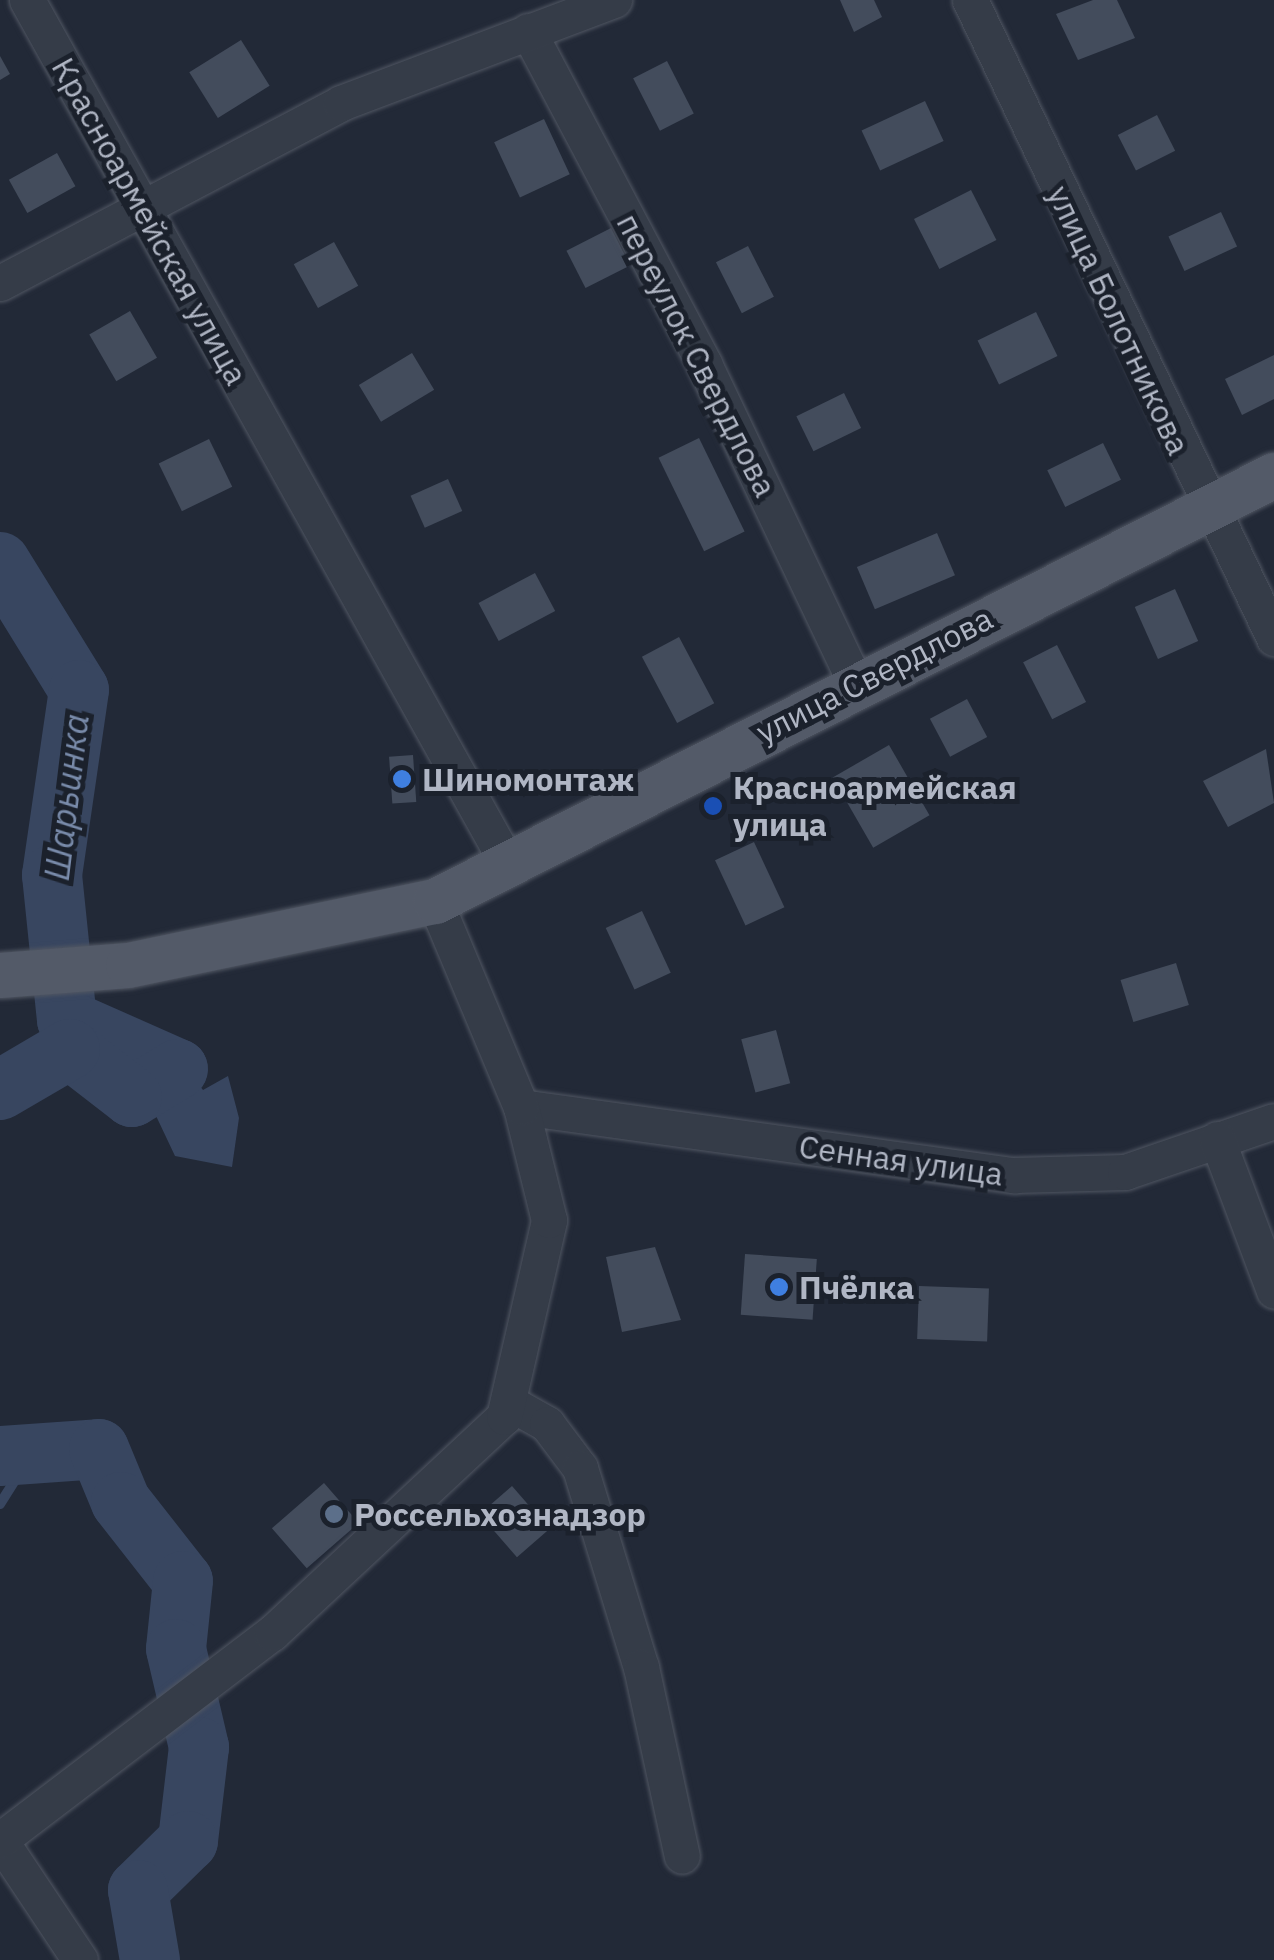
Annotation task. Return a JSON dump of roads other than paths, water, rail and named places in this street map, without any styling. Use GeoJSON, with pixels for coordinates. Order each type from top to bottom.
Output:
{"type":"FeatureCollection","features":[{"type":"Feature","properties":{"kind":"main road","name":"улица Свердлова"},"geometry":{"type":"LineString","coordinates":[[0,975],[128,964],[435,901],[506,861],[1274,475]]}},
{"type":"Feature","properties":{"kind":"street","name":"Красноармейская улица"},"geometry":{"type":"LineString","coordinates":[[27,0],[506,861]]}},
{"type":"Feature","properties":{"kind":"street"},"geometry":{"type":"LineString","coordinates":[[0,283],[341,104],[614,0]]}},
{"type":"Feature","properties":{"kind":"street","name":"улица Болотникова"},"geometry":{"type":"LineString","coordinates":[[970,0],[1207,508],[1274,638]]}},
{"type":"Feature","properties":{"kind":"street","name":"переулок Свердлова"},"geometry":{"type":"LineString","coordinates":[[528,31],[696,347],[856,684]]}},
{"type":"Feature","properties":{"kind":"street"},"geometry":{"type":"LineString","coordinates":[[80,1960],[0,1840],[210,1683],[504,1417],[550,1220],[521,1106],[435,901]]}},
{"type":"Feature","properties":{"kind":"street","name":"Сенная улица"},"geometry":{"type":"LineString","coordinates":[[521,1106],[1014,1176],[1125,1172],[1274,1121]]}},
{"type":"Feature","properties":{"kind":"street"},"geometry":{"type":"LineString","coordinates":[[1217,1138],[1274,1291]]}},
{"type":"Feature","properties":{"kind":"street"},"geometry":{"type":"LineString","coordinates":[[508,1402],[548,1424],[580,1468],[641,1667],[682,1856]]}},
{"type":"Feature","properties":{"kind":"water"},"geometry":{"type":"Polygon","coordinates":[[[157,1068],[187,1069],[203,1090],[228,1076],[239,1118],[232,1167],[175,1156],[140,1082],[157,1068]]]}},
{"type":"Feature","properties":{"kind":"waterway","name":"Шарьинка"},"geometry":{"type":"LineString","coordinates":[[0,562],[79,690],[52,875],[67,1020],[178,1069],[132,1097],[70,1049],[0,1090]]}},
{"type":"Feature","properties":{"kind":"waterway","name":"Шарьинка"},"geometry":{"type":"LineString","coordinates":[[0,1456],[99,1449],[121,1502],[183,1581],[176,1649],[199,1747],[188,1841],[138,1890],[150,1960]]}},
{"type":"Feature","properties":{"kind":"waterway"},"geometry":{"type":"LineString","coordinates":[[0,1504],[29,1458]]}},
{"type":"Feature","properties":{"kind":"place","name":"Шиномонтаж"},"geometry":{"type":"Point","coordinates":[402,779]}},
{"type":"Feature","properties":{"kind":"place","name":"Красноармейская улица"},"geometry":{"type":"Point","coordinates":[713,806]}},
{"type":"Feature","properties":{"kind":"place","name":"Пчёлка"},"geometry":{"type":"Point","coordinates":[779,1287]}},
{"type":"Feature","properties":{"kind":"place","name":"Россельхознадзор"},"geometry":{"type":"Point","coordinates":[334,1514]}}]}
